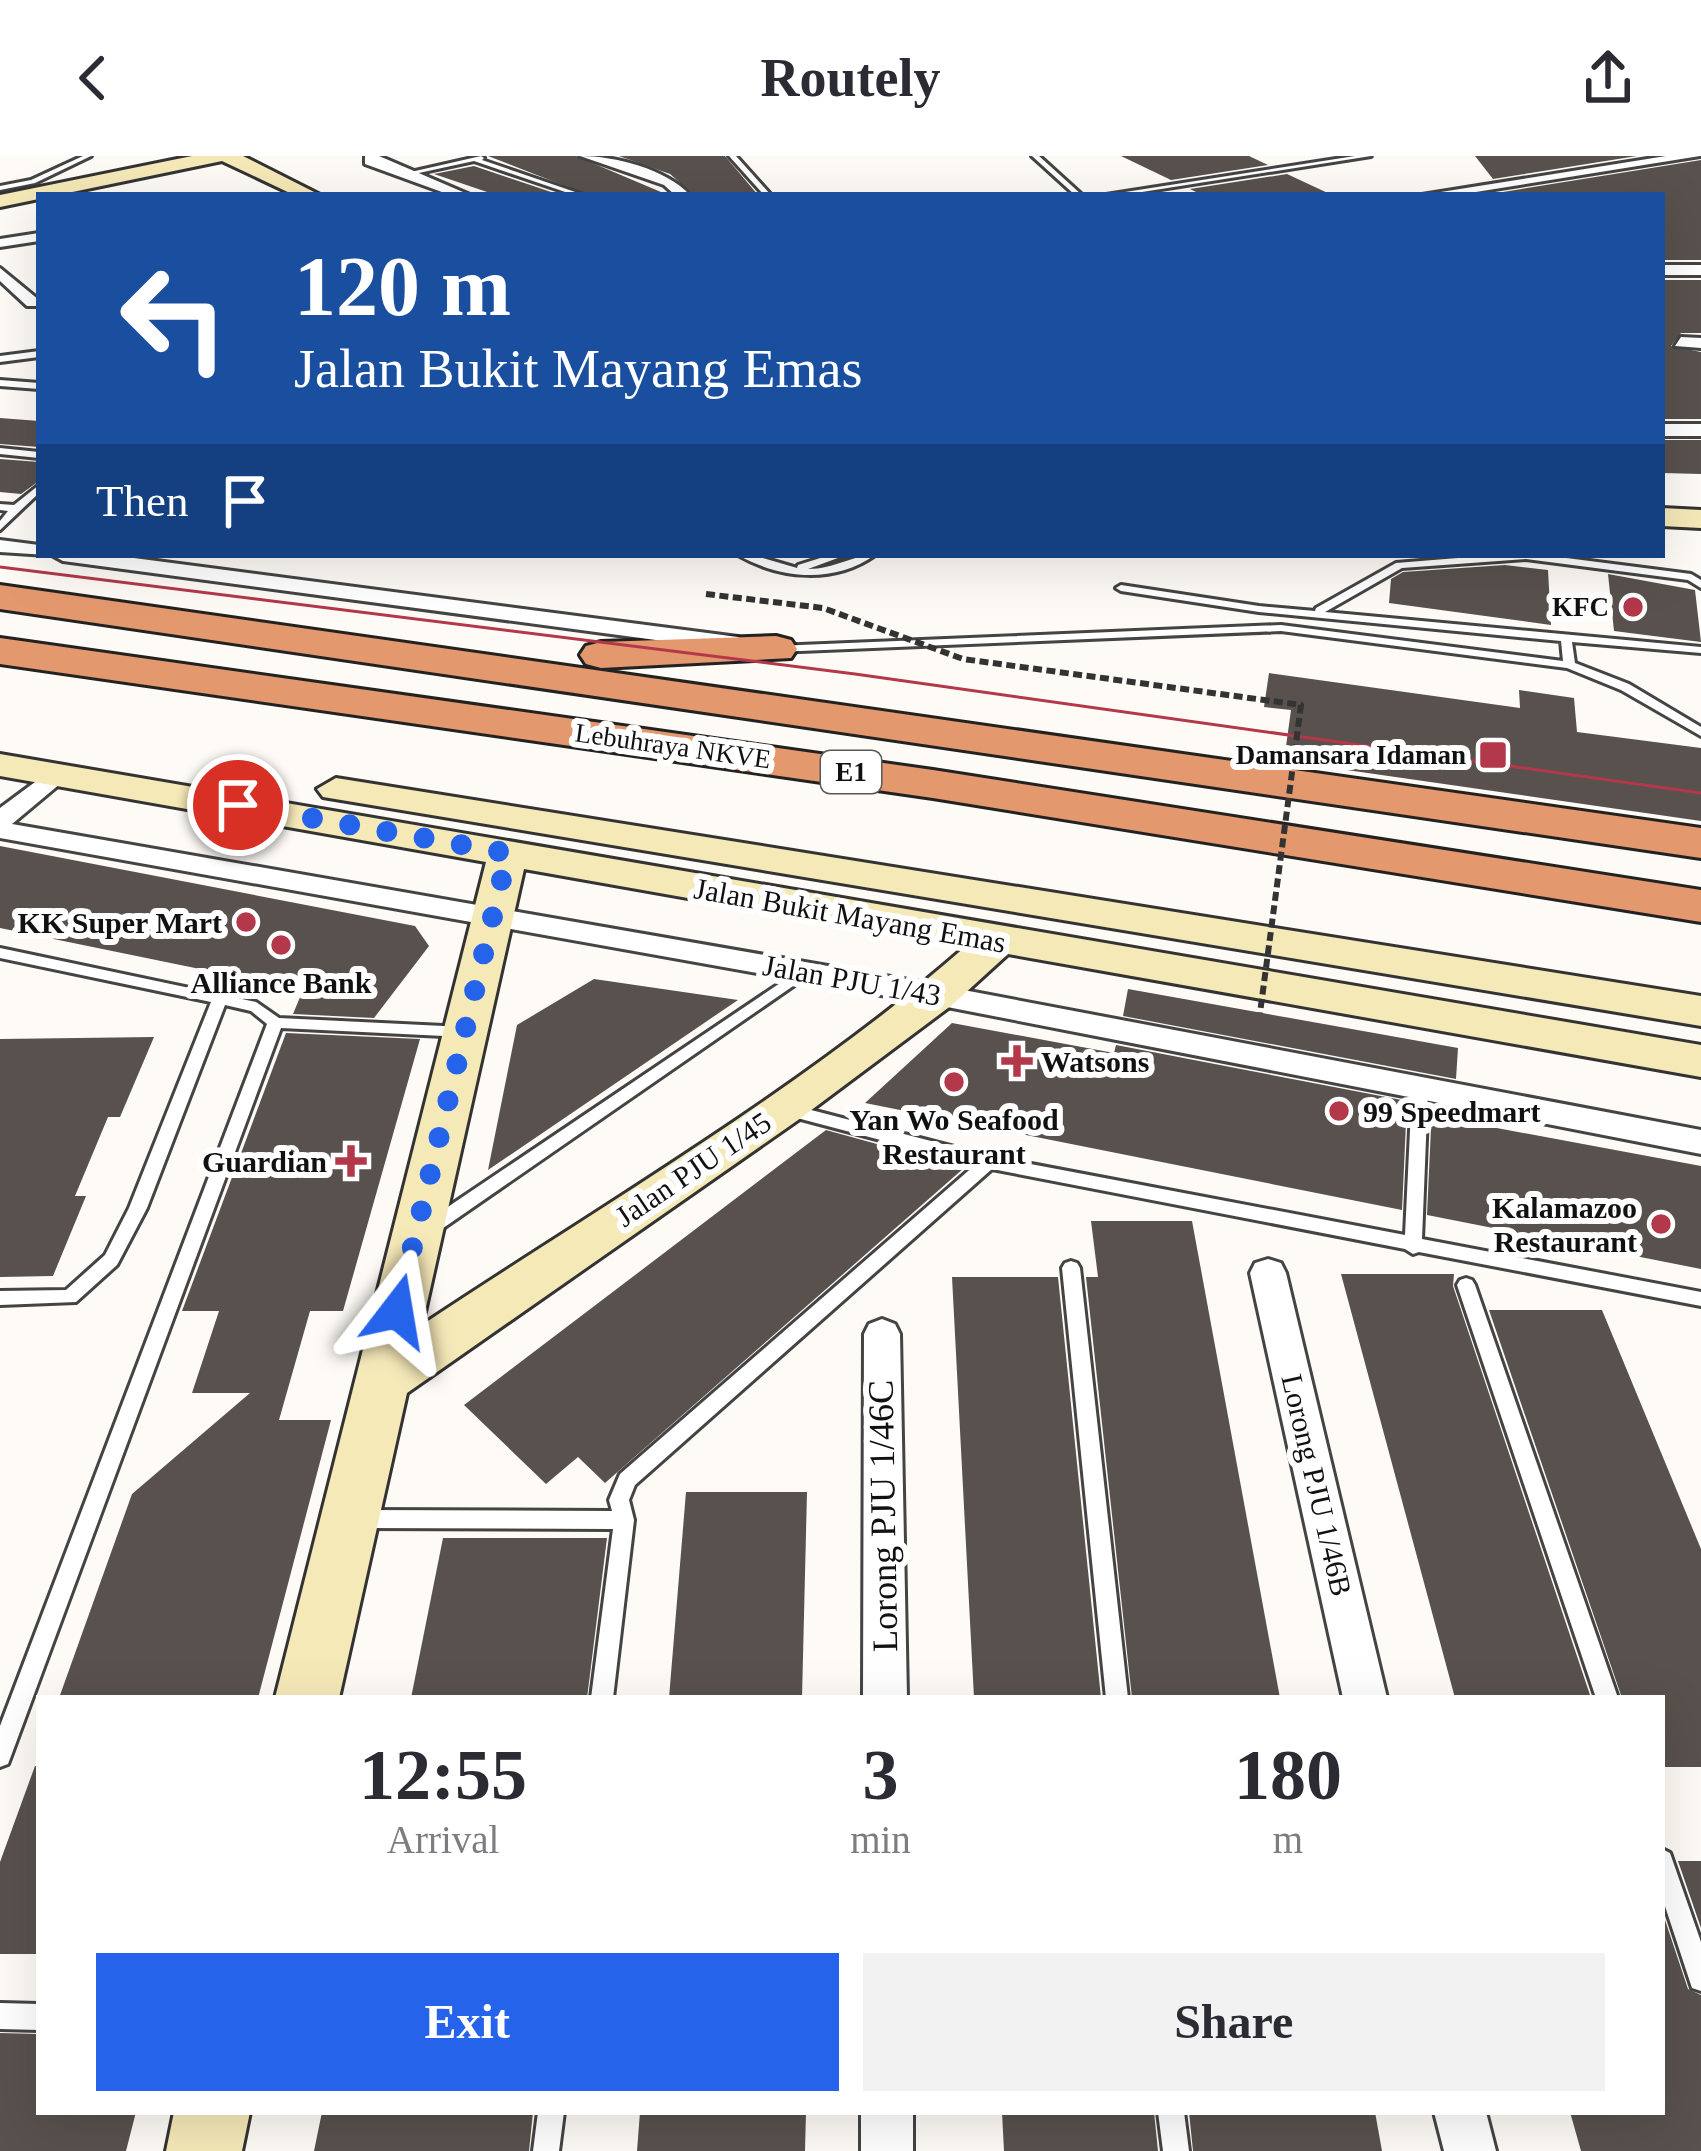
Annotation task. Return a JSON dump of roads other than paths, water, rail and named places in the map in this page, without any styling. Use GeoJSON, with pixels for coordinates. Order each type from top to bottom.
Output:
{"type":"FeatureCollection","features":[{"type":"Feature","properties":{"kind":"highway","name":"Lebuhraya NKVE"},"geometry":{"type":"LineString","coordinates":[[0,598],[1701,843]]}},
{"type":"Feature","properties":{"kind":"highway"},"geometry":{"type":"LineString","coordinates":[[409,655],[514,658],[776,649]]}},
{"type":"Feature","properties":{"kind":"highway","name":"Lebuhraya NKVE"},"geometry":{"type":"LineString","coordinates":[[0,651],[933,784],[1701,906]]}},
{"type":"Feature","properties":{"kind":"main road"},"geometry":{"type":"LineString","coordinates":[[158,168],[228,158]]}},
{"type":"Feature","properties":{"kind":"main road"},"geometry":{"type":"LineString","coordinates":[[53,192],[228,158],[296,164],[333,188]]}},
{"type":"Feature","properties":{"kind":"main road"},"geometry":{"type":"LineString","coordinates":[[80,192],[183,164],[265,162],[306,192]]}},
{"type":"Feature","properties":{"kind":"main road"},"geometry":{"type":"LineString","coordinates":[[0,204],[36,196]]}},
{"type":"Feature","properties":{"kind":"main road"},"geometry":{"type":"LineString","coordinates":[[0,204],[36,201]]}},
{"type":"Feature","properties":{"kind":"main road"},"geometry":{"type":"LineString","coordinates":[[1665,517],[1701,519]]}},
{"type":"Feature","properties":{"kind":"main road"},"geometry":{"type":"LineString","coordinates":[[1665,541],[1701,542]]}},
{"type":"Feature","properties":{"kind":"main road","name":"Jalan Bukit Mayang Emas"},"geometry":{"type":"LineString","coordinates":[[0,733],[1701,1010]]}},
{"type":"Feature","properties":{"kind":"main road"},"geometry":{"type":"LineString","coordinates":[[0,746],[41,755],[58,773],[104,761],[159,760]]}},
{"type":"Feature","properties":{"kind":"main road","name":"Jalan Bukit Mayang Emas"},"geometry":{"type":"LineString","coordinates":[[0,765],[996,942],[1701,1061]]}},
{"type":"Feature","properties":{"kind":"main road"},"geometry":{"type":"LineString","coordinates":[[308,1695],[508,853]]}},
{"type":"Feature","properties":{"kind":"main road","name":"Jalan PJU 1/45"},"geometry":{"type":"LineString","coordinates":[[380,1384],[781,1108],[938,995],[996,942]]}},
{"type":"Feature","properties":{"kind":"main road"},"geometry":{"type":"LineString","coordinates":[[204,2151],[211,2115]]}},
{"type":"Feature","properties":{"kind":"street"},"geometry":{"type":"LineString","coordinates":[[372,156],[455,192]]}},
{"type":"Feature","properties":{"kind":"street"},"geometry":{"type":"LineString","coordinates":[[587,156],[669,182],[680,192]]}},
{"type":"Feature","properties":{"kind":"street"},"geometry":{"type":"LineString","coordinates":[[608,163],[645,156]]}},
{"type":"Feature","properties":{"kind":"street"},"geometry":{"type":"LineString","coordinates":[[1448,192],[1693,156]]}},
{"type":"Feature","properties":{"kind":"street"},"geometry":{"type":"LineString","coordinates":[[1673,162],[1701,165]]}},
{"type":"Feature","properties":{"kind":"street"},"geometry":{"type":"LineString","coordinates":[[1547,176],[1578,186]]}},
{"type":"Feature","properties":{"kind":"street"},"geometry":{"type":"LineString","coordinates":[[0,243],[36,237]]}},
{"type":"Feature","properties":{"kind":"street"},"geometry":{"type":"LineString","coordinates":[[1665,270],[1701,270]]}},
{"type":"Feature","properties":{"kind":"street"},"geometry":{"type":"LineString","coordinates":[[0,273],[36,303]]}},
{"type":"Feature","properties":{"kind":"street"},"geometry":{"type":"LineString","coordinates":[[0,308],[36,303]]}},
{"type":"Feature","properties":{"kind":"street"},"geometry":{"type":"LineString","coordinates":[[1681,342],[1701,344]]}},
{"type":"Feature","properties":{"kind":"street"},"geometry":{"type":"LineString","coordinates":[[1665,430],[1701,430]]}},
{"type":"Feature","properties":{"kind":"street"},"geometry":{"type":"LineString","coordinates":[[0,546],[36,551]]}},
{"type":"Feature","properties":{"kind":"street"},"geometry":{"type":"LineString","coordinates":[[86,558],[776,649]]}},
{"type":"Feature","properties":{"kind":"street"},"geometry":{"type":"LineString","coordinates":[[0,826],[58,773]]}},
{"type":"Feature","properties":{"kind":"street","name":"Jalan PJU 1/43"},"geometry":{"type":"LineString","coordinates":[[0,826],[938,995],[1701,1142]]}},
{"type":"Feature","properties":{"kind":"street","name":"Lorong PJU 1/46B"},"geometry":{"type":"LineString","coordinates":[[1268,1273],[1364,1695]]}},
{"type":"Feature","properties":{"kind":"street","name":"Lorong PJU 1/46C"},"geometry":{"type":"LineString","coordinates":[[882,1334],[885,1695]]}},
{"type":"Feature","properties":{"kind":"street"},"geometry":{"type":"LineString","coordinates":[[887,2115],[887,2151]]}},
{"type":"Feature","properties":{"kind":"street"},"geometry":{"type":"LineString","coordinates":[[1461,2115],[1469,2151]]}},
{"type":"Feature","properties":{"kind":"lane"},"geometry":{"type":"LineString","coordinates":[[0,188],[76,166],[88,156]]}},
{"type":"Feature","properties":{"kind":"lane"},"geometry":{"type":"LineString","coordinates":[[405,174],[488,156]]}},
{"type":"Feature","properties":{"kind":"lane"},"geometry":{"type":"LineString","coordinates":[[732,156],[765,192]]}},
{"type":"Feature","properties":{"kind":"lane"},"geometry":{"type":"LineString","coordinates":[[1035,156],[1075,192]]}},
{"type":"Feature","properties":{"kind":"lane"},"geometry":{"type":"LineString","coordinates":[[1129,192],[1368,156]]}},
{"type":"Feature","properties":{"kind":"lane"},"geometry":{"type":"LineString","coordinates":[[474,159],[572,192]]}},
{"type":"Feature","properties":{"kind":"lane"},"geometry":{"type":"LineString","coordinates":[[0,358],[36,354]]}},
{"type":"Feature","properties":{"kind":"lane"},"geometry":{"type":"LineString","coordinates":[[0,383],[36,386]]}},
{"type":"Feature","properties":{"kind":"lane"},"geometry":{"type":"LineString","coordinates":[[0,451],[36,455]]}},
{"type":"Feature","properties":{"kind":"lane"},"geometry":{"type":"LineString","coordinates":[[0,526],[36,491]]}},
{"type":"Feature","properties":{"kind":"lane"},"geometry":{"type":"LineString","coordinates":[[0,507],[16,508]]}},
{"type":"Feature","properties":{"kind":"lane"},"geometry":{"type":"LineString","coordinates":[[752,558],[806,576],[832,575],[864,558]]}},
{"type":"Feature","properties":{"kind":"lane"},"geometry":{"type":"LineString","coordinates":[[772,565],[820,565],[835,558]]}},
{"type":"Feature","properties":{"kind":"lane"},"geometry":{"type":"LineString","coordinates":[[1281,628],[1400,565],[1498,558]]}},
{"type":"Feature","properties":{"kind":"lane"},"geometry":{"type":"LineString","coordinates":[[1542,558],[1691,577],[1701,585]]}},
{"type":"Feature","properties":{"kind":"lane"},"geometry":{"type":"LineString","coordinates":[[1121,588],[1259,609],[1701,650]]}},
{"type":"Feature","properties":{"kind":"lane"},"geometry":{"type":"LineString","coordinates":[[776,649],[1281,628],[1569,665],[1625,687],[1701,732]]}},
{"type":"Feature","properties":{"kind":"lane"},"geometry":{"type":"LineString","coordinates":[[1566,638],[1569,665]]}},
{"type":"Feature","properties":{"kind":"lane"},"geometry":{"type":"LineString","coordinates":[[0,953],[256,1007],[275,1023],[464,1032]]}},
{"type":"Feature","properties":{"kind":"lane"},"geometry":{"type":"LineString","coordinates":[[414,1239],[804,972]]}},
{"type":"Feature","properties":{"kind":"lane"},"geometry":{"type":"LineString","coordinates":[[0,1298],[70,1297],[111,1260],[138,1208],[220,998]]}},
{"type":"Feature","properties":{"kind":"lane"},"geometry":{"type":"LineString","coordinates":[[0,1756],[275,1023]]}},
{"type":"Feature","properties":{"kind":"lane"},"geometry":{"type":"LineString","coordinates":[[1413,1247],[1420,1089]]}},
{"type":"Feature","properties":{"kind":"lane"},"geometry":{"type":"LineString","coordinates":[[781,1108],[989,1162],[1701,1299]]}},
{"type":"Feature","properties":{"kind":"lane"},"geometry":{"type":"LineString","coordinates":[[602,1695],[624,1520],[620,1500],[626,1480],[989,1162]]}},
{"type":"Feature","properties":{"kind":"lane"},"geometry":{"type":"LineString","coordinates":[[1071,1268],[1117,1695]]}},
{"type":"Feature","properties":{"kind":"lane"},"geometry":{"type":"LineString","coordinates":[[1466,1285],[1606,1695]]}},
{"type":"Feature","properties":{"kind":"lane"},"geometry":{"type":"LineString","coordinates":[[348,1519],[624,1520]]}},
{"type":"Feature","properties":{"kind":"lane"},"geometry":{"type":"LineString","coordinates":[[1665,1870],[1701,1979]]}},
{"type":"Feature","properties":{"kind":"lane"},"geometry":{"type":"LineString","coordinates":[[0,2016],[36,2017]]}},
{"type":"Feature","properties":{"kind":"lane"},"geometry":{"type":"LineString","coordinates":[[546,2151],[550,2115]]}},
{"type":"Feature","properties":{"kind":"lane"},"geometry":{"type":"LineString","coordinates":[[1171,2115],[1176,2151]]}},
{"type":"Feature","properties":{"kind":"tram line"},"geometry":{"type":"LineString","coordinates":[[0,567],[855,674],[1701,793]]}},
{"type":"Feature","properties":{"kind":"place","name":"KFC"},"geometry":{"type":"Point","coordinates":[1633,607]}},
{"type":"Feature","properties":{"kind":"place","name":"Damansara Idaman"},"geometry":{"type":"Point","coordinates":[1493,755]}},
{"type":"Feature","properties":{"kind":"place","name":"KK Super Mart"},"geometry":{"type":"Point","coordinates":[246,922]}},
{"type":"Feature","properties":{"kind":"place","name":"Alliance Bank"},"geometry":{"type":"Point","coordinates":[281,945]}},
{"type":"Feature","properties":{"kind":"place","name":"Watsons"},"geometry":{"type":"Point","coordinates":[1017,1061]}},
{"type":"Feature","properties":{"kind":"place","name":"Yan Wo Seafood Restaurant"},"geometry":{"type":"Point","coordinates":[954,1082]}},
{"type":"Feature","properties":{"kind":"place","name":"99 Speedmart"},"geometry":{"type":"Point","coordinates":[1339,1111]}},
{"type":"Feature","properties":{"kind":"place","name":"Guardian"},"geometry":{"type":"Point","coordinates":[351,1161]}},
{"type":"Feature","properties":{"kind":"place","name":"Kalamazoo Restaurant"},"geometry":{"type":"Point","coordinates":[1661,1224]}}]}
